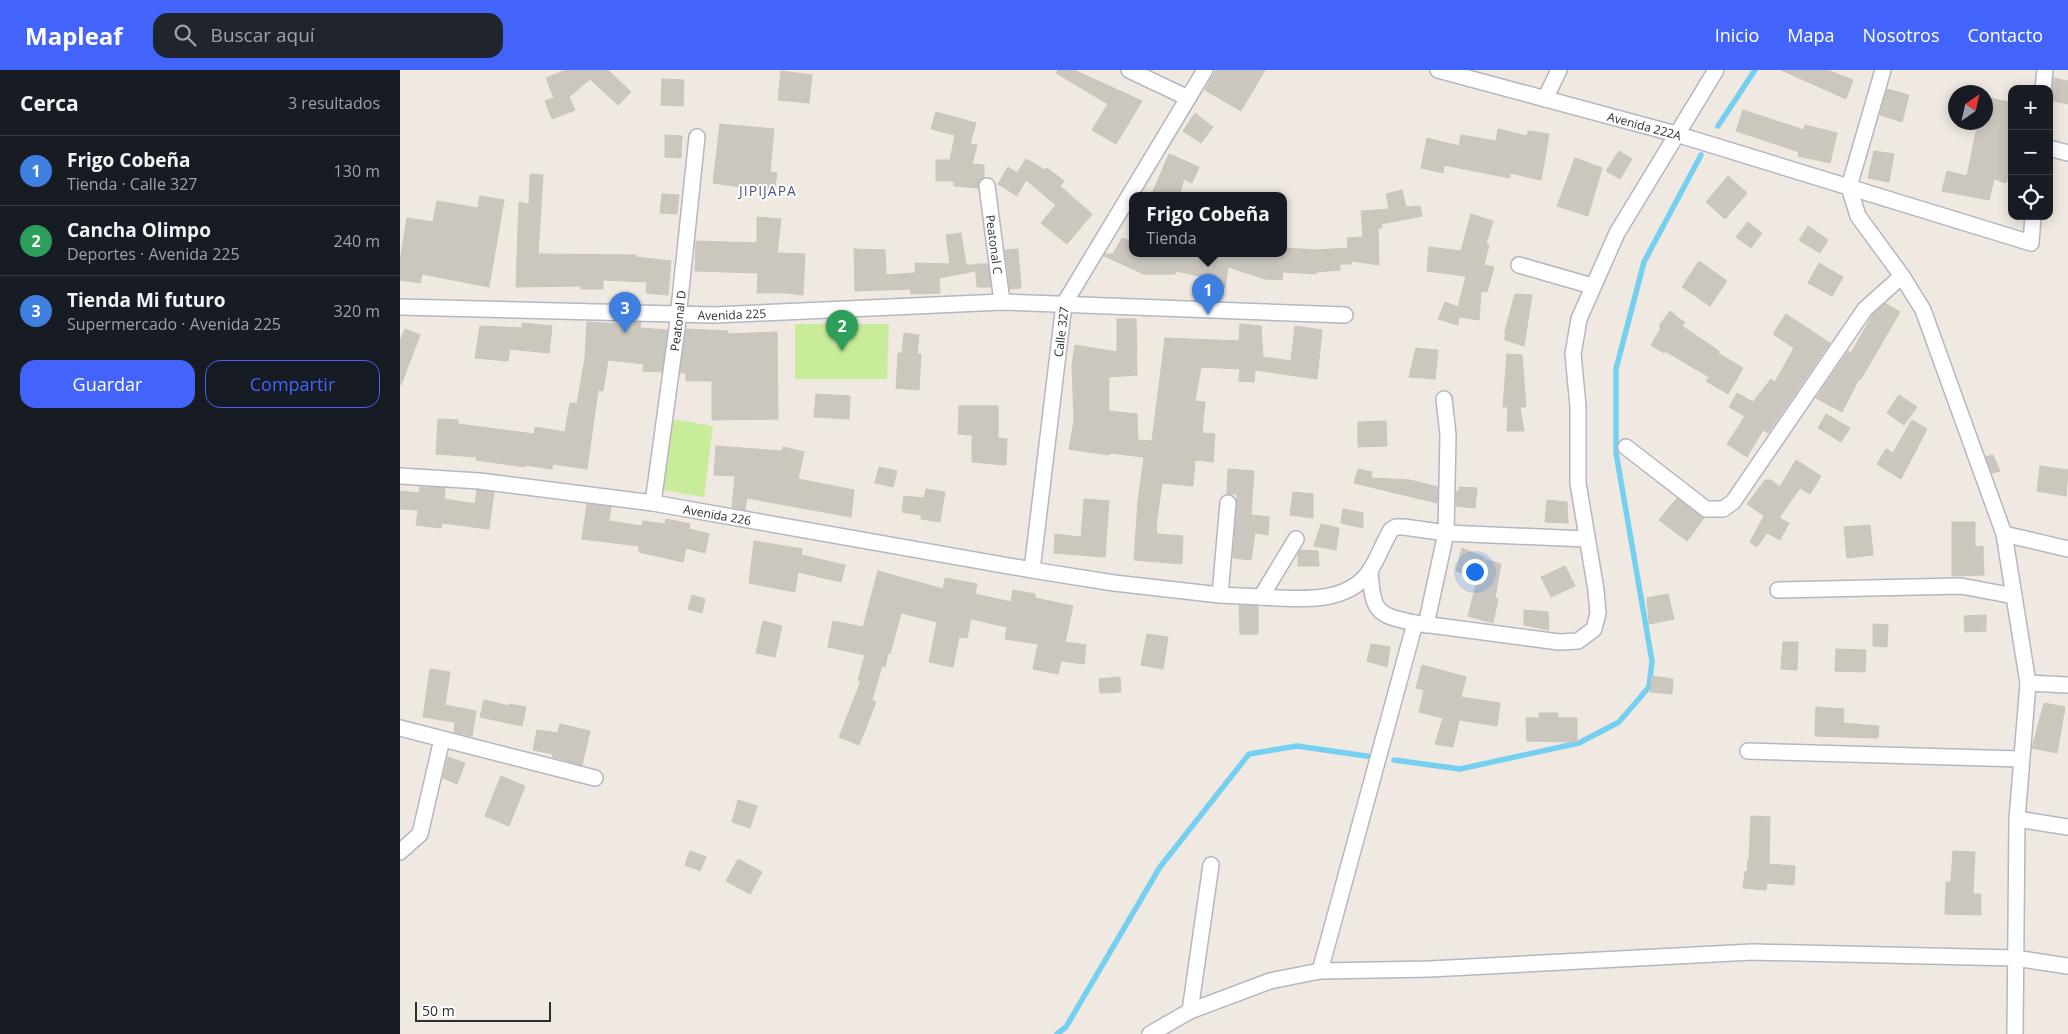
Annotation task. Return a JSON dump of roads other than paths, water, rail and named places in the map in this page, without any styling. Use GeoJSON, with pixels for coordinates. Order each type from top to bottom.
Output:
{"type":"FeatureCollection","features":[{"type":"Feature","properties":{"kind":"street"},"geometry":{"type":"LineString","coordinates":[[1129,70],[1188,98]]}},
{"type":"Feature","properties":{"kind":"street","name":"Calle 327"},"geometry":{"type":"LineString","coordinates":[[1131,192],[1205,70]]}},
{"type":"Feature","properties":{"kind":"street","name":"Avenida 222A"},"geometry":{"type":"LineString","coordinates":[[1438,70],[1676,134],[2032,243],[2033,220]]}},
{"type":"Feature","properties":{"kind":"street"},"geometry":{"type":"LineString","coordinates":[[1545,99],[1559,70]]}},
{"type":"Feature","properties":{"kind":"street"},"geometry":{"type":"LineString","coordinates":[[1586,539],[1446,533],[1396,527],[1391,530],[1370,571],[1372,594],[1376,608],[1390,618],[1421,624],[1560,642],[1578,641],[1594,628],[1598,613],[1596,590],[1578,483],[1578,406],[1573,354],[1579,320],[1592,286],[1617,233],[1716,70]]}},
{"type":"Feature","properties":{"kind":"street"},"geometry":{"type":"LineString","coordinates":[[1883,70],[1849,187],[1858,216],[1902,276],[1923,310],[2004,534],[2028,683],[2020,759],[2017,820],[2015,1034]]}},
{"type":"Feature","properties":{"kind":"street"},"geometry":{"type":"LineString","coordinates":[[2043,85],[2045,70]]}},
{"type":"Feature","properties":{"kind":"street","name":"Peatonal D"},"geometry":{"type":"LineString","coordinates":[[653,503],[678,314],[697,137]]}},
{"type":"Feature","properties":{"kind":"street"},"geometry":{"type":"LineString","coordinates":[[2053,149],[2068,153]]}},
{"type":"Feature","properties":{"kind":"street","name":"Peatonal C"},"geometry":{"type":"LineString","coordinates":[[987,186],[1002,302]]}},
{"type":"Feature","properties":{"kind":"street","name":"Calle 327"},"geometry":{"type":"LineString","coordinates":[[1032,570],[1064,304],[1129,196]]}},
{"type":"Feature","properties":{"kind":"street"},"geometry":{"type":"LineString","coordinates":[[1519,265],[1592,286]]}},
{"type":"Feature","properties":{"kind":"street"},"geometry":{"type":"LineString","coordinates":[[1626,447],[1706,509],[1723,509],[1733,502],[1865,309],[1902,276]]}},
{"type":"Feature","properties":{"kind":"street","name":"Avenida 225"},"geometry":{"type":"LineString","coordinates":[[400,306],[714,314],[1002,302],[1345,315]]}},
{"type":"Feature","properties":{"kind":"street"},"geometry":{"type":"LineString","coordinates":[[1320,971],[1446,533],[1448,435],[1444,399]]}},
{"type":"Feature","properties":{"kind":"street","name":"Avenida 226"},"geometry":{"type":"LineString","coordinates":[[400,476],[479,481],[653,503],[1032,570],[1114,583],[1220,596],[1300,599],[1325,597],[1344,592],[1358,583],[1370,571]]}},
{"type":"Feature","properties":{"kind":"street"},"geometry":{"type":"LineString","coordinates":[[1220,596],[1228,503]]}},
{"type":"Feature","properties":{"kind":"street"},"geometry":{"type":"LineString","coordinates":[[2004,534],[2068,549]]}},
{"type":"Feature","properties":{"kind":"street"},"geometry":{"type":"LineString","coordinates":[[1261,597],[1296,539]]}},
{"type":"Feature","properties":{"kind":"street"},"geometry":{"type":"LineString","coordinates":[[1778,590],[1962,586],[2014,596]]}},
{"type":"Feature","properties":{"kind":"street"},"geometry":{"type":"LineString","coordinates":[[2028,683],[2068,685]]}},
{"type":"Feature","properties":{"kind":"street"},"geometry":{"type":"LineString","coordinates":[[400,728],[595,778]]}},
{"type":"Feature","properties":{"kind":"street"},"geometry":{"type":"LineString","coordinates":[[400,852],[420,834],[442,739]]}},
{"type":"Feature","properties":{"kind":"street"},"geometry":{"type":"LineString","coordinates":[[1748,752],[2020,759]]}},
{"type":"Feature","properties":{"kind":"street"},"geometry":{"type":"LineString","coordinates":[[2017,820],[2068,827]]}},
{"type":"Feature","properties":{"kind":"street"},"geometry":{"type":"LineString","coordinates":[[1190,1010],[1211,865]]}},
{"type":"Feature","properties":{"kind":"street"},"geometry":{"type":"LineString","coordinates":[[1150,1034],[1190,1010],[1270,981],[1320,971],[1430,969],[1752,952],[2015,958],[2068,966]]}},
{"type":"Feature","properties":{"kind":"waterway"},"geometry":{"type":"LineString","coordinates":[[1718,126],[1755,70]]}},
{"type":"Feature","properties":{"kind":"waterway"},"geometry":{"type":"LineString","coordinates":[[1394,760],[1460,769],[1579,743],[1619,722],[1649,687],[1652,661],[1616,453],[1616,369],[1644,262],[1701,155]]}},
{"type":"Feature","properties":{"kind":"waterway"},"geometry":{"type":"LineString","coordinates":[[1057,1034],[1066,1027],[1160,867],[1249,754],[1297,746],[1373,757]]}},
{"type":"Feature","properties":{"kind":"place","name":"Frigo Cobeña"},"geometry":{"type":"Point","coordinates":[1208,315]}},
{"type":"Feature","properties":{"kind":"place","name":"Tienda Mi futuro"},"geometry":{"type":"Point","coordinates":[625,333]}},
{"type":"Feature","properties":{"kind":"place","name":"Cancha Olimpo"},"geometry":{"type":"Point","coordinates":[842,351]}},
{"type":"Feature","properties":{"kind":"district","name":"JIPIJAPA"},"geometry":{"type":"Point","coordinates":[768,190]}}]}
